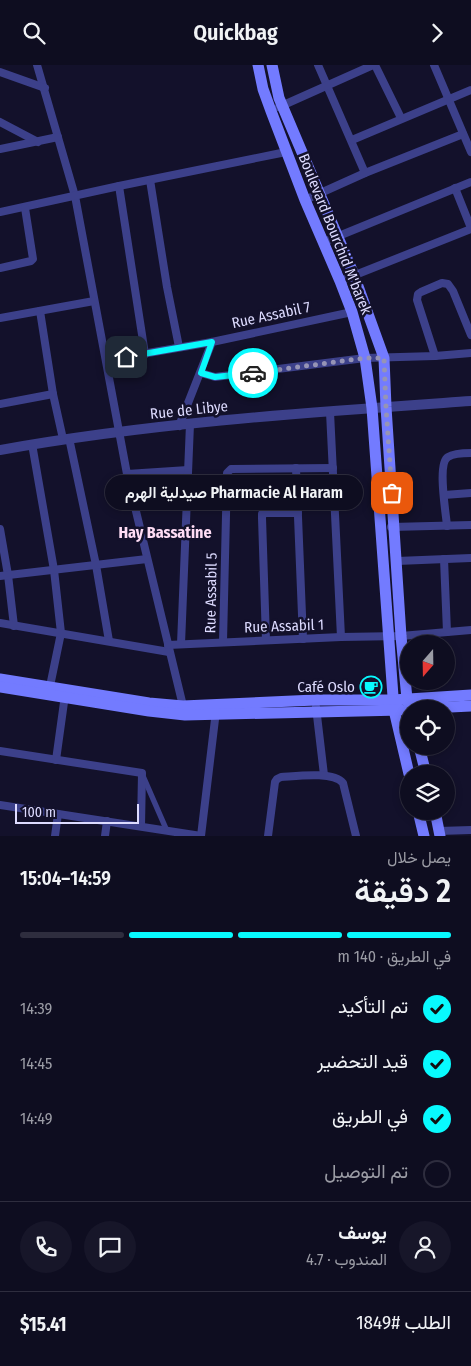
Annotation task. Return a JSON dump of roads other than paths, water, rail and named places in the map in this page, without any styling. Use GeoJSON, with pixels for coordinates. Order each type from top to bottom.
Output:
{"type":"FeatureCollection","features":[{"type":"Feature","properties":{"kind":"main road","name":"Boulevard Bourchid M'barek"},"geometry":{"type":"LineString","coordinates":[[258,65],[270,111],[352,312],[365,358],[372,408],[393,705],[407,765]]}},
{"type":"Feature","properties":{"kind":"main road","name":"Boulevard Bourchid M'barek"},"geometry":{"type":"LineString","coordinates":[[272,65],[276,89],[318,194],[354,275],[384,358],[401,635]]}},
{"type":"Feature","properties":{"kind":"main road"},"geometry":{"type":"LineString","coordinates":[[0,679],[65,694],[184,710],[400,705]]}},
{"type":"Feature","properties":{"kind":"main road"},"geometry":{"type":"LineString","coordinates":[[0,687],[49,691]]}},
{"type":"Feature","properties":{"kind":"main road"},"geometry":{"type":"LineString","coordinates":[[443,700],[471,695]]}},
{"type":"Feature","properties":{"kind":"main road"},"geometry":{"type":"LineString","coordinates":[[455,706],[471,706]]}},
{"type":"Feature","properties":{"kind":"main road"},"geometry":{"type":"LineString","coordinates":[[420,820],[424,836]]}},
{"type":"Feature","properties":{"kind":"main road"},"geometry":{"type":"LineString","coordinates":[[436,820],[440,833]]}},
{"type":"Feature","properties":{"kind":"street"},"geometry":{"type":"LineString","coordinates":[[37,65],[75,196],[127,473],[184,710]]}},
{"type":"Feature","properties":{"kind":"street"},"geometry":{"type":"LineString","coordinates":[[318,65],[365,173]]}},
{"type":"Feature","properties":{"kind":"street"},"geometry":{"type":"LineString","coordinates":[[270,111],[374,65],[401,118]]}},
{"type":"Feature","properties":{"kind":"street"},"geometry":{"type":"LineString","coordinates":[[434,65],[471,152]]}},
{"type":"Feature","properties":{"kind":"street"},"geometry":{"type":"LineString","coordinates":[[0,72],[45,88]]}},
{"type":"Feature","properties":{"kind":"street"},"geometry":{"type":"LineString","coordinates":[[352,140],[471,90]]}},
{"type":"Feature","properties":{"kind":"street"},"geometry":{"type":"LineString","coordinates":[[0,122],[38,142]]}},
{"type":"Feature","properties":{"kind":"street"},"geometry":{"type":"LineString","coordinates":[[305,200],[365,173],[463,134]]}},
{"type":"Feature","properties":{"kind":"street"},"geometry":{"type":"LineString","coordinates":[[0,149],[58,137]]}},
{"type":"Feature","properties":{"kind":"street"},"geometry":{"type":"LineString","coordinates":[[0,212],[286,152]]}},
{"type":"Feature","properties":{"kind":"street"},"geometry":{"type":"LineString","coordinates":[[150,180],[166,287],[179,347]]}},
{"type":"Feature","properties":{"kind":"street"},"geometry":{"type":"LineString","coordinates":[[324,242],[471,182]]}},
{"type":"Feature","properties":{"kind":"street"},"geometry":{"type":"LineString","coordinates":[[119,186],[145,354]]}},
{"type":"Feature","properties":{"kind":"street"},"geometry":{"type":"LineString","coordinates":[[340,281],[471,228],[456,188]]}},
{"type":"Feature","properties":{"kind":"street"},"geometry":{"type":"LineString","coordinates":[[0,267],[33,259],[25,207]]}},
{"type":"Feature","properties":{"kind":"street"},"geometry":{"type":"LineString","coordinates":[[435,356],[419,309],[417,297],[420,292],[446,283],[450,286],[471,335]]}},
{"type":"Feature","properties":{"kind":"street"},"geometry":{"type":"LineString","coordinates":[[0,318],[94,301]]}},
{"type":"Feature","properties":{"kind":"street"},"geometry":{"type":"LineString","coordinates":[[40,311],[53,394],[66,439],[96,565],[109,641]]}},
{"type":"Feature","properties":{"kind":"street","name":"Rue Assabil 7"},"geometry":{"type":"LineString","coordinates":[[106,360],[212,342],[352,312]]}},
{"type":"Feature","properties":{"kind":"street"},"geometry":{"type":"LineString","coordinates":[[181,644],[188,470],[185,425],[212,342]]}},
{"type":"Feature","properties":{"kind":"street"},"geometry":{"type":"LineString","coordinates":[[201,373],[209,377],[222,377],[365,358],[471,353]]}},
{"type":"Feature","properties":{"kind":"street"},"geometry":{"type":"LineString","coordinates":[[0,404],[53,394]]}},
{"type":"Feature","properties":{"kind":"street","name":"Rue de Libye"},"geometry":{"type":"LineString","coordinates":[[0,450],[66,439],[185,425],[471,401]]}},
{"type":"Feature","properties":{"kind":"street"},"geometry":{"type":"LineString","coordinates":[[330,412],[341,637]]}},
{"type":"Feature","properties":{"kind":"street"},"geometry":{"type":"LineString","coordinates":[[32,445],[54,570],[61,633],[49,691]]}},
{"type":"Feature","properties":{"kind":"street"},"geometry":{"type":"LineString","coordinates":[[447,526],[442,467],[446,457],[471,453]]}},
{"type":"Feature","properties":{"kind":"street"},"geometry":{"type":"LineString","coordinates":[[296,468],[303,639]]}},
{"type":"Feature","properties":{"kind":"street","name":"Rue Assabil 5"},"geometry":{"type":"LineString","coordinates":[[223,642],[227,473],[231,469],[333,468]]}},
{"type":"Feature","properties":{"kind":"street"},"geometry":{"type":"LineString","coordinates":[[127,473],[188,470]]}},
{"type":"Feature","properties":{"kind":"street"},"geometry":{"type":"LineString","coordinates":[[444,495],[471,493]]}},
{"type":"Feature","properties":{"kind":"street"},"geometry":{"type":"LineString","coordinates":[[266,640],[262,515],[266,513],[298,513]]}},
{"type":"Feature","properties":{"kind":"street"},"geometry":{"type":"LineString","coordinates":[[379,528],[471,525]]}},
{"type":"Feature","properties":{"kind":"street"},"geometry":{"type":"LineString","coordinates":[[0,529],[4,575],[14,626]]}},
{"type":"Feature","properties":{"kind":"street"},"geometry":{"type":"LineString","coordinates":[[397,561],[471,558]]}},
{"type":"Feature","properties":{"kind":"street"},"geometry":{"type":"LineString","coordinates":[[4,575],[147,559]]}},
{"type":"Feature","properties":{"kind":"street"},"geometry":{"type":"LineString","coordinates":[[444,559],[447,632]]}},
{"type":"Feature","properties":{"kind":"street","name":"Rue Assabil 1"},"geometry":{"type":"LineString","coordinates":[[0,623],[169,649],[181,644],[400,636]]}},
{"type":"Feature","properties":{"kind":"street","name":"Rue Assabil 1"},"geometry":{"type":"LineString","coordinates":[[412,635],[471,630]]}},
{"type":"Feature","properties":{"kind":"street"},"geometry":{"type":"LineString","coordinates":[[56,760],[65,694]]}},
{"type":"Feature","properties":{"kind":"street"},"geometry":{"type":"LineString","coordinates":[[316,706],[324,775]]}},
{"type":"Feature","properties":{"kind":"street"},"geometry":{"type":"LineString","coordinates":[[0,805],[141,826],[166,833],[201,836],[216,710]]}},
{"type":"Feature","properties":{"kind":"street"},"geometry":{"type":"LineString","coordinates":[[0,751],[142,773]]}},
{"type":"Feature","properties":{"kind":"street"},"geometry":{"type":"LineString","coordinates":[[141,826],[142,773]]}},
{"type":"Feature","properties":{"kind":"street"},"geometry":{"type":"LineString","coordinates":[[142,773],[166,833]]}},
{"type":"Feature","properties":{"kind":"street"},"geometry":{"type":"LineString","coordinates":[[268,836],[275,782],[277,779],[281,777],[324,775],[340,780],[345,788],[356,836]]}},
{"type":"Feature","properties":{"kind":"street"},"geometry":{"type":"LineString","coordinates":[[55,836],[58,814]]}},
{"type":"Feature","properties":{"kind":"street"},"geometry":{"type":"LineString","coordinates":[[105,836],[108,821]]}},
{"type":"Feature","properties":{"kind":"street"},"geometry":{"type":"LineString","coordinates":[[440,833],[471,830]]}},
{"type":"Feature","properties":{"kind":"place","name":"Pharmacie Al Haram صيدلية الهرم"},"geometry":{"type":"Point","coordinates":[392,493]}},
{"type":"Feature","properties":{"kind":"place","name":"Café Oslo"},"geometry":{"type":"Point","coordinates":[371,687]}},
{"type":"Feature","properties":{"kind":"district","name":"Hay Bassatine"},"geometry":{"type":"Point","coordinates":[165,532]}}]}
